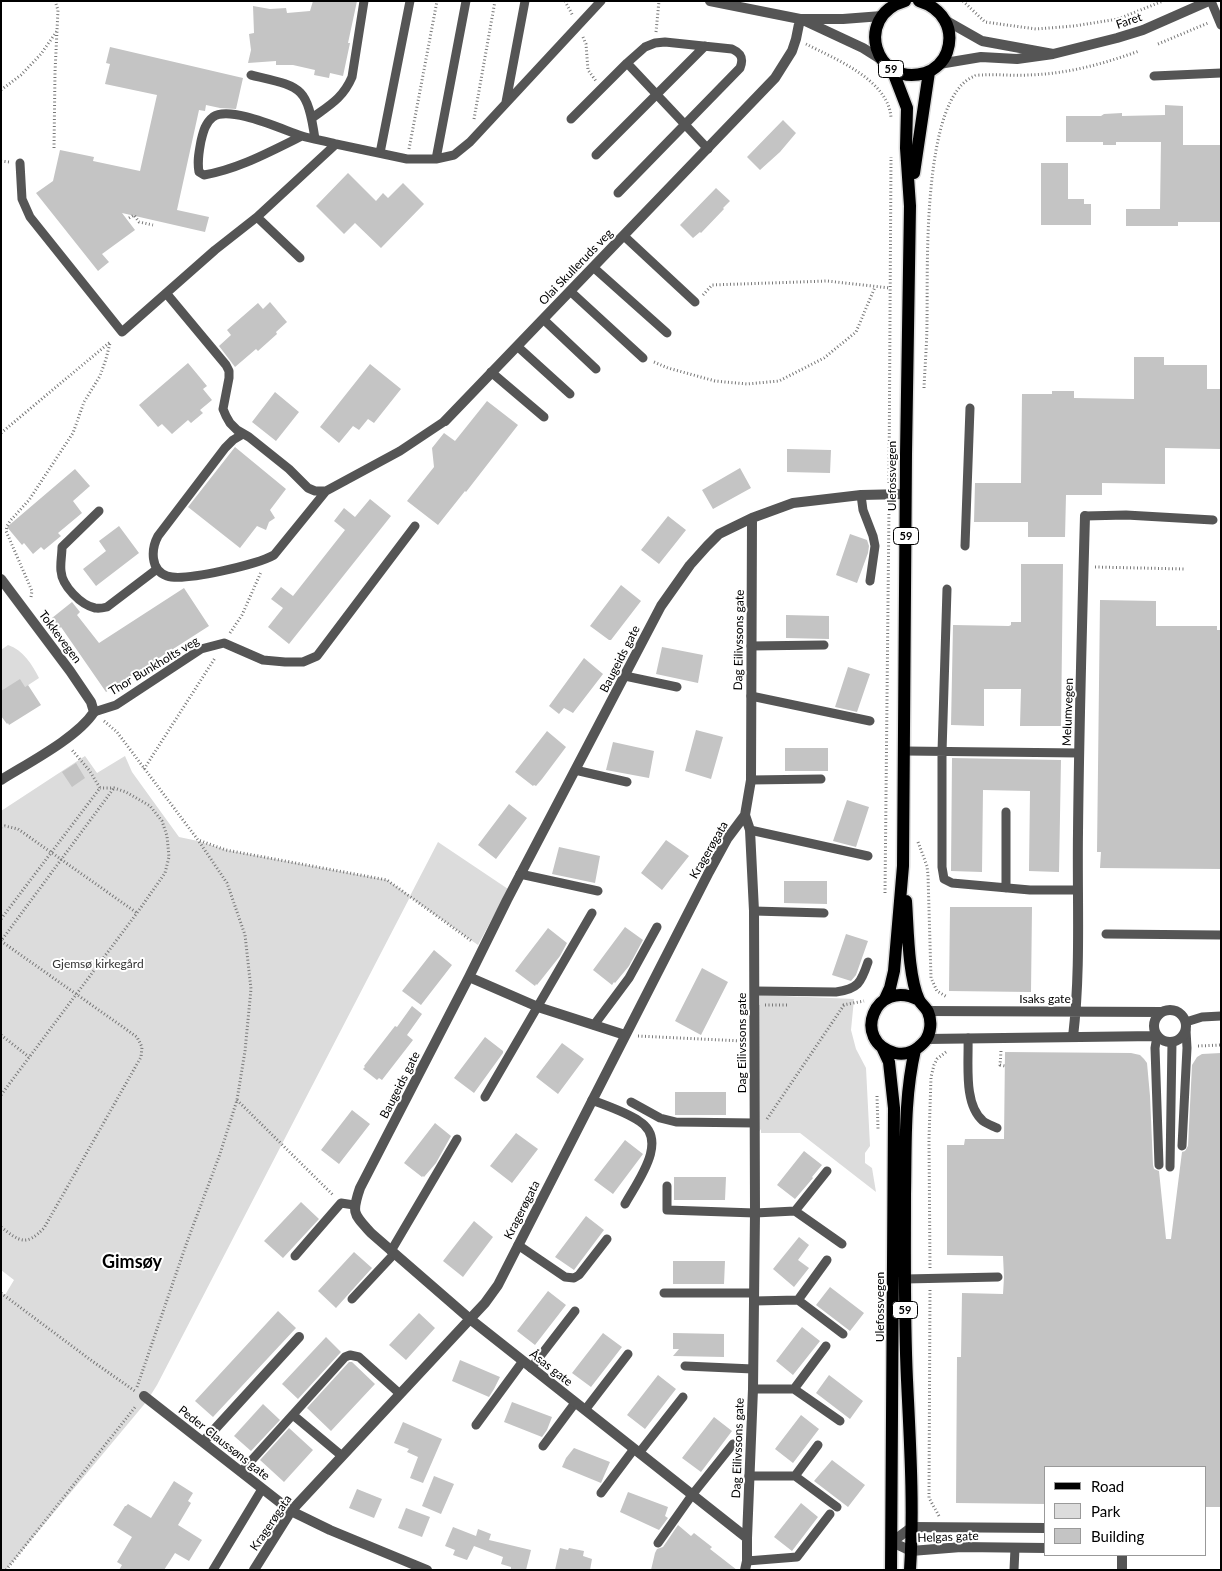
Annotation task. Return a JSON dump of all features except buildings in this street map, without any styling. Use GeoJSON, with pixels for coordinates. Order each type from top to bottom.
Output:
{"type":"FeatureCollection","features":[{"type":"Feature","properties":{"kind":"main road"},"geometry":{"type":"LineString","coordinates":[[887,9],[906,1]]}},
{"type":"Feature","properties":{"kind":"main road"},"geometry":{"type":"LineString","coordinates":[[925,2],[938,11],[945,20]]}},
{"type":"Feature","properties":{"kind":"main road","name":"59"},"geometry":{"type":"LineString","coordinates":[[887,9],[877,25],[875,35],[876,48],[882,60],[892,69],[904,74],[917,75],[934,68],[946,54],[950,41],[949,30],[945,20]]}},
{"type":"Feature","properties":{"kind":"main road","name":"Ulefossvegen"},"geometry":{"type":"LineString","coordinates":[[910,206],[934,68]]}},
{"type":"Feature","properties":{"kind":"main road","name":"Ulefossvegen"},"geometry":{"type":"LineString","coordinates":[[885,999],[894,971],[903,866],[910,206],[906,148],[907,108],[892,69]]}},
{"type":"Feature","properties":{"kind":"main road","name":"Ulefossvegen"},"geometry":{"type":"LineString","coordinates":[[903,866],[911,972],[919,1000]]}},
{"type":"Feature","properties":{"kind":"main road"},"geometry":{"type":"LineString","coordinates":[[885,999],[901,995],[919,1000]]}},
{"type":"Feature","properties":{"kind":"main road","name":"59"},"geometry":{"type":"LineString","coordinates":[[882,1047],[874,1038],[871,1019],[875,1010],[885,999]]}},
{"type":"Feature","properties":{"kind":"main road","name":"59"},"geometry":{"type":"LineString","coordinates":[[919,1000],[928,1011]]}},
{"type":"Feature","properties":{"kind":"main road"},"geometry":{"type":"LineString","coordinates":[[882,1047],[886,1051],[901,1054],[915,1050],[927,1039],[931,1024],[928,1011]]}},
{"type":"Feature","properties":{"kind":"main road","name":"Ulefossvegen"},"geometry":{"type":"LineString","coordinates":[[882,1047],[889,1062],[894,1108],[892,1570]]}},
{"type":"Feature","properties":{"kind":"main road","name":"Ulefossvegen"},"geometry":{"type":"LineString","coordinates":[[910,1570],[912,1551],[911,1447],[906,1373],[905,1279],[906,1109],[909,1077],[915,1050]]}},
{"type":"Feature","properties":{"kind":"street"},"geometry":{"type":"LineString","coordinates":[[710,1],[800,19],[843,19],[887,9]]}},
{"type":"Feature","properties":{"kind":"street","name":"Faret"},"geometry":{"type":"LineString","coordinates":[[934,68],[981,57],[1017,59],[1053,54],[1143,30],[1210,1]]}},
{"type":"Feature","properties":{"kind":"street"},"geometry":{"type":"LineString","coordinates":[[800,19],[863,48],[882,60]]}},
{"type":"Feature","properties":{"kind":"street","name":"Olai Skulleruds veg"},"geometry":{"type":"LineString","coordinates":[[445,420],[708,150],[775,78],[792,51],[800,19]]}},
{"type":"Feature","properties":{"kind":"street","name":"Faret"},"geometry":{"type":"LineString","coordinates":[[945,20],[982,41],[1053,54]]}},
{"type":"Feature","properties":{"kind":"street","name":"Baugeids gate"},"geometry":{"type":"LineString","coordinates":[[354,1204],[360,1188],[483,950],[520,874],[661,606],[690,565],[719,534],[752,518],[793,503],[862,495],[906,494]]}},
{"type":"Feature","properties":{"kind":"street","name":"Melumvegen"},"geometry":{"type":"LineString","coordinates":[[1073,1037],[1079,957],[1077,890],[1085,516]]}},
{"type":"Feature","properties":{"kind":"street","name":"Dag Eilivssons gate"},"geometry":{"type":"LineString","coordinates":[[746,1565],[753,1389],[755,1213],[754,911],[750,830],[745,815],[751,780],[752,518]]}},
{"type":"Feature","properties":{"kind":"street","name":"Tokkevegen"},"geometry":{"type":"LineString","coordinates":[[1,579],[70,671],[91,702],[94,712]]}},
{"type":"Feature","properties":{"kind":"street","name":"Thor Bunkholts veg"},"geometry":{"type":"LineString","coordinates":[[1,780],[64,740],[87,722],[94,712]]}},
{"type":"Feature","properties":{"kind":"street","name":"Kragerøgata"},"geometry":{"type":"LineString","coordinates":[[254,1570],[291,1511],[485,1303],[498,1285],[723,847],[745,815]]}},
{"type":"Feature","properties":{"kind":"street"},"geometry":{"type":"LineString","coordinates":[[469,977],[538,1007],[625,1035]]}},
{"type":"Feature","properties":{"kind":"street","name":"Isaks gate"},"geometry":{"type":"LineString","coordinates":[[928,1011],[1162,1012],[1175,1010],[1183,1016],[1186,1026]]}},
{"type":"Feature","properties":{"kind":"street"},"geometry":{"type":"LineString","coordinates":[[1162,1012],[1157,1015],[1154,1022],[1154,1030],[1163,1041],[1172,1042],[1179,1039],[1186,1026]]}},
{"type":"Feature","properties":{"kind":"street"},"geometry":{"type":"LineString","coordinates":[[927,1039],[1157,1036]]}},
{"type":"Feature","properties":{"kind":"street","name":"Åsas gate"},"geometry":{"type":"LineString","coordinates":[[354,1204],[356,1217],[371,1234],[470,1319],[746,1538]]}},
{"type":"Feature","properties":{"kind":"street"},"geometry":{"type":"LineString","coordinates":[[203,1442],[299,1337]]}},
{"type":"Feature","properties":{"kind":"street","name":"Peder Claussøns gate"},"geometry":{"type":"LineString","coordinates":[[144,1396],[291,1511],[330,1530],[427,1570]]}},
{"type":"Feature","properties":{"kind":"street","name":"Helgas gate"},"geometry":{"type":"LineString","coordinates":[[1044,1528],[912,1527],[892,1542],[912,1551],[961,1548],[1044,1548]]}},
{"type":"Feature","properties":{"kind":"lane"},"geometry":{"type":"LineString","coordinates":[[312,118],[334,102],[347,88],[352,77],[364,1]]}},
{"type":"Feature","properties":{"kind":"lane"},"geometry":{"type":"LineString","coordinates":[[380,153],[410,1]]}},
{"type":"Feature","properties":{"kind":"lane"},"geometry":{"type":"LineString","coordinates":[[436,159],[466,1]]}},
{"type":"Feature","properties":{"kind":"lane"},"geometry":{"type":"LineString","coordinates":[[506,103],[526,1]]}},
{"type":"Feature","properties":{"kind":"lane"},"geometry":{"type":"LineString","coordinates":[[302,136],[235,167],[204,175],[199,172],[197,163],[206,124],[218,115],[233,114],[248,117],[302,136],[407,159],[436,159],[454,154],[470,142],[601,1]]}},
{"type":"Feature","properties":{"kind":"lane"},"geometry":{"type":"LineString","coordinates":[[1210,1],[1221,25]]}},
{"type":"Feature","properties":{"kind":"lane"},"geometry":{"type":"LineString","coordinates":[[571,119],[627,63],[645,47],[655,43],[665,42],[732,48],[742,57],[740,68],[618,192]]}},
{"type":"Feature","properties":{"kind":"lane"},"geometry":{"type":"LineString","coordinates":[[596,155],[705,46]]}},
{"type":"Feature","properties":{"kind":"lane"},"geometry":{"type":"LineString","coordinates":[[627,63],[708,150]]}},
{"type":"Feature","properties":{"kind":"lane"},"geometry":{"type":"LineString","coordinates":[[1154,76],[1221,73]]}},
{"type":"Feature","properties":{"kind":"lane"},"geometry":{"type":"LineString","coordinates":[[251,75],[296,88],[304,96],[312,118],[315,139]]}},
{"type":"Feature","properties":{"kind":"lane"},"geometry":{"type":"LineString","coordinates":[[20,163],[22,199],[30,217],[122,332],[215,250],[257,217],[336,144]]}},
{"type":"Feature","properties":{"kind":"lane"},"geometry":{"type":"LineString","coordinates":[[257,217],[300,258]]}},
{"type":"Feature","properties":{"kind":"lane"},"geometry":{"type":"LineString","coordinates":[[624,236],[695,302]]}},
{"type":"Feature","properties":{"kind":"lane"},"geometry":{"type":"LineString","coordinates":[[593,267],[667,333]]}},
{"type":"Feature","properties":{"kind":"lane"},"geometry":{"type":"LineString","coordinates":[[570,291],[643,358]]}},
{"type":"Feature","properties":{"kind":"lane"},"geometry":{"type":"LineString","coordinates":[[166,294],[229,371],[223,409],[230,423],[289,469],[308,488],[326,492]]}},
{"type":"Feature","properties":{"kind":"lane"},"geometry":{"type":"LineString","coordinates":[[543,319],[596,369]]}},
{"type":"Feature","properties":{"kind":"lane"},"geometry":{"type":"LineString","coordinates":[[517,346],[570,394]]}},
{"type":"Feature","properties":{"kind":"lane"},"geometry":{"type":"LineString","coordinates":[[491,372],[544,417]]}},
{"type":"Feature","properties":{"kind":"lane"},"geometry":{"type":"LineString","coordinates":[[965,546],[970,408]]}},
{"type":"Feature","properties":{"kind":"lane","name":"Olai Skulleruds veg"},"geometry":{"type":"LineString","coordinates":[[326,492],[400,451],[445,420]]}},
{"type":"Feature","properties":{"kind":"lane"},"geometry":{"type":"LineString","coordinates":[[243,434],[225,448],[158,536],[152,553],[158,569],[166,576],[187,577],[265,560],[274,555],[326,492]]}},
{"type":"Feature","properties":{"kind":"lane"},"geometry":{"type":"LineString","coordinates":[[862,495],[863,510],[875,546],[870,581]]}},
{"type":"Feature","properties":{"kind":"lane"},"geometry":{"type":"LineString","coordinates":[[99,511],[62,547],[60,571],[63,581],[85,605],[97,609],[106,607],[158,569]]}},
{"type":"Feature","properties":{"kind":"lane","name":"Melumvegen"},"geometry":{"type":"LineString","coordinates":[[1085,516],[1126,515],[1213,520]]}},
{"type":"Feature","properties":{"kind":"lane"},"geometry":{"type":"LineString","coordinates":[[224,643],[262,660],[303,662],[317,656],[415,526]]}},
{"type":"Feature","properties":{"kind":"lane"},"geometry":{"type":"LineString","coordinates":[[947,588],[942,752],[942,867],[944,879],[952,883],[1030,890],[1077,890]]}},
{"type":"Feature","properties":{"kind":"lane","name":"Thor Bunkholts veg"},"geometry":{"type":"LineString","coordinates":[[94,712],[116,705],[201,649],[224,643]]}},
{"type":"Feature","properties":{"kind":"lane"},"geometry":{"type":"LineString","coordinates":[[751,646],[824,645]]}},
{"type":"Feature","properties":{"kind":"lane"},"geometry":{"type":"LineString","coordinates":[[625,676],[677,687]]}},
{"type":"Feature","properties":{"kind":"lane"},"geometry":{"type":"LineString","coordinates":[[750,696],[870,721]]}},
{"type":"Feature","properties":{"kind":"lane"},"geometry":{"type":"LineString","coordinates":[[904,751],[1079,752]]}},
{"type":"Feature","properties":{"kind":"lane"},"geometry":{"type":"LineString","coordinates":[[575,770],[627,782]]}},
{"type":"Feature","properties":{"kind":"lane"},"geometry":{"type":"LineString","coordinates":[[751,780],[820,779]]}},
{"type":"Feature","properties":{"kind":"lane"},"geometry":{"type":"LineString","coordinates":[[1006,812],[1006,888]]}},
{"type":"Feature","properties":{"kind":"lane"},"geometry":{"type":"LineString","coordinates":[[750,830],[868,856]]}},
{"type":"Feature","properties":{"kind":"lane"},"geometry":{"type":"LineString","coordinates":[[520,874],[598,891]]}},
{"type":"Feature","properties":{"kind":"lane"},"geometry":{"type":"LineString","coordinates":[[754,911],[824,913]]}},
{"type":"Feature","properties":{"kind":"lane"},"geometry":{"type":"LineString","coordinates":[[485,1097],[592,913]]}},
{"type":"Feature","properties":{"kind":"lane"},"geometry":{"type":"LineString","coordinates":[[594,1025],[629,978],[657,927]]}},
{"type":"Feature","properties":{"kind":"lane"},"geometry":{"type":"LineString","coordinates":[[1106,934],[1220,935]]}},
{"type":"Feature","properties":{"kind":"lane"},"geometry":{"type":"LineString","coordinates":[[755,991],[836,992],[848,990],[856,986],[861,980],[868,962]]}},
{"type":"Feature","properties":{"kind":"lane"},"geometry":{"type":"LineString","coordinates":[[1182,1146],[1187,1048],[1186,1026],[1202,1017],[1221,1016]]}},
{"type":"Feature","properties":{"kind":"lane"},"geometry":{"type":"LineString","coordinates":[[1157,1036],[1155,1048],[1159,1165]]}},
{"type":"Feature","properties":{"kind":"lane"},"geometry":{"type":"LineString","coordinates":[[968,1038],[969,1091],[974,1109],[982,1120],[997,1128]]}},
{"type":"Feature","properties":{"kind":"lane"},"geometry":{"type":"LineString","coordinates":[[1170,1167],[1172,1042]]}},
{"type":"Feature","properties":{"kind":"lane"},"geometry":{"type":"LineString","coordinates":[[592,1100],[640,1121],[651,1137],[652,1148],[649,1160],[625,1204]]}},
{"type":"Feature","properties":{"kind":"lane"},"geometry":{"type":"LineString","coordinates":[[630,1102],[667,1121],[754,1123]]}},
{"type":"Feature","properties":{"kind":"lane"},"geometry":{"type":"LineString","coordinates":[[352,1299],[393,1252],[457,1139]]}},
{"type":"Feature","properties":{"kind":"lane"},"geometry":{"type":"LineString","coordinates":[[795,1212],[827,1171]]}},
{"type":"Feature","properties":{"kind":"lane"},"geometry":{"type":"LineString","coordinates":[[667,1186],[666,1210],[755,1213],[795,1212],[842,1244]]}},
{"type":"Feature","properties":{"kind":"lane"},"geometry":{"type":"LineString","coordinates":[[295,1256],[341,1203],[354,1204]]}},
{"type":"Feature","properties":{"kind":"lane"},"geometry":{"type":"LineString","coordinates":[[518,1245],[564,1277],[574,1278],[579,1275],[607,1239]]}},
{"type":"Feature","properties":{"kind":"lane"},"geometry":{"type":"LineString","coordinates":[[798,1300],[827,1260]]}},
{"type":"Feature","properties":{"kind":"lane"},"geometry":{"type":"LineString","coordinates":[[905,1279],[998,1277]]}},
{"type":"Feature","properties":{"kind":"lane"},"geometry":{"type":"LineString","coordinates":[[664,1293],[798,1300],[843,1334]]}},
{"type":"Feature","properties":{"kind":"lane"},"geometry":{"type":"LineString","coordinates":[[476,1425],[574,1311]]}},
{"type":"Feature","properties":{"kind":"lane"},"geometry":{"type":"LineString","coordinates":[[794,1389],[826,1346]]}},
{"type":"Feature","properties":{"kind":"lane"},"geometry":{"type":"LineString","coordinates":[[585,1410],[628,1354]]}},
{"type":"Feature","properties":{"kind":"lane"},"geometry":{"type":"LineString","coordinates":[[241,1472],[345,1357],[350,1355],[359,1357],[400,1394]]}},
{"type":"Feature","properties":{"kind":"lane"},"geometry":{"type":"LineString","coordinates":[[685,1366],[753,1369]]}},
{"type":"Feature","properties":{"kind":"lane"},"geometry":{"type":"LineString","coordinates":[[753,1389],[794,1389],[840,1421]]}},
{"type":"Feature","properties":{"kind":"lane"},"geometry":{"type":"LineString","coordinates":[[601,1493],[683,1397]]}},
{"type":"Feature","properties":{"kind":"lane"},"geometry":{"type":"LineString","coordinates":[[543,1446],[575,1403]]}},
{"type":"Feature","properties":{"kind":"lane"},"geometry":{"type":"LineString","coordinates":[[293,1415],[342,1456]]}},
{"type":"Feature","properties":{"kind":"lane"},"geometry":{"type":"LineString","coordinates":[[658,1543],[692,1495],[733,1444]]}},
{"type":"Feature","properties":{"kind":"lane"},"geometry":{"type":"LineString","coordinates":[[795,1476],[818,1445]]}},
{"type":"Feature","properties":{"kind":"lane"},"geometry":{"type":"LineString","coordinates":[[746,1565],[797,1557],[833,1511],[795,1476],[749,1476]]}},
{"type":"Feature","properties":{"kind":"lane"},"geometry":{"type":"LineString","coordinates":[[214,1570],[262,1489]]}},
{"type":"Feature","properties":{"kind":"lane"},"geometry":{"type":"LineString","coordinates":[[1014,1570],[1015,1548]]}},
{"type":"Feature","properties":{"kind":"path"},"geometry":{"type":"LineString","coordinates":[[54,148],[58,10],[55,1]]}},
{"type":"Feature","properties":{"kind":"path"},"geometry":{"type":"LineString","coordinates":[[407,159],[437,1]]}},
{"type":"Feature","properties":{"kind":"path"},"geometry":{"type":"LineString","coordinates":[[470,142],[495,1]]}},
{"type":"Feature","properties":{"kind":"path"},"geometry":{"type":"LineString","coordinates":[[565,1],[579,26],[586,44],[588,70],[601,89]]}},
{"type":"Feature","properties":{"kind":"path"},"geometry":{"type":"LineString","coordinates":[[655,43],[659,1]]}},
{"type":"Feature","properties":{"kind":"path"},"geometry":{"type":"LineString","coordinates":[[963,1],[985,22],[1036,29],[1074,26],[1118,19],[1163,1]]}},
{"type":"Feature","properties":{"kind":"path"},"geometry":{"type":"LineString","coordinates":[[1158,44],[1212,21]]}},
{"type":"Feature","properties":{"kind":"path"},"geometry":{"type":"LineString","coordinates":[[1,90],[21,75],[42,54],[57,30]]}},
{"type":"Feature","properties":{"kind":"path"},"geometry":{"type":"LineString","coordinates":[[804,42],[872,82],[887,101],[891,115],[891,125]]}},
{"type":"Feature","properties":{"kind":"path"},"geometry":{"type":"LineString","coordinates":[[924,388],[928,220],[936,150],[952,97],[958,88],[976,75],[1027,75],[1064,72],[1101,64],[1139,50]]}},
{"type":"Feature","properties":{"kind":"path"},"geometry":{"type":"LineString","coordinates":[[885,895],[891,154]]}},
{"type":"Feature","properties":{"kind":"path"},"geometry":{"type":"LineString","coordinates":[[129,218],[134,214],[139,222],[153,225]]}},
{"type":"Feature","properties":{"kind":"path"},"geometry":{"type":"LineString","coordinates":[[695,302],[712,286],[827,281],[890,288]]}},
{"type":"Feature","properties":{"kind":"path"},"geometry":{"type":"LineString","coordinates":[[643,358],[668,368],[716,381],[747,384],[779,381],[824,358],[856,332],[875,287]]}},
{"type":"Feature","properties":{"kind":"path"},"geometry":{"type":"LineString","coordinates":[[1,433],[122,332]]}},
{"type":"Feature","properties":{"kind":"path"},"geometry":{"type":"LineString","coordinates":[[28,615],[32,590],[6,531],[7,526],[29,500],[73,434],[84,402],[100,376],[110,343]]}},
{"type":"Feature","properties":{"kind":"path"},"geometry":{"type":"LineString","coordinates":[[144,768],[242,615],[265,560]]}},
{"type":"Feature","properties":{"kind":"path"},"geometry":{"type":"LineString","coordinates":[[1084,567],[1185,569]]}},
{"type":"Feature","properties":{"kind":"path"},"geometry":{"type":"LineString","coordinates":[[1,1293],[135,1391],[220,1154],[237,1100],[245,1051],[252,989],[245,935],[226,883],[198,840],[117,732],[94,712]]}},
{"type":"Feature","properties":{"kind":"path"},"geometry":{"type":"LineString","coordinates":[[64,740],[89,770],[100,788]]}},
{"type":"Feature","properties":{"kind":"path"},"geometry":{"type":"LineString","coordinates":[[1,1095],[165,873],[169,857],[167,836],[162,821],[150,806],[126,792],[114,788],[100,788]]}},
{"type":"Feature","properties":{"kind":"path"},"geometry":{"type":"LineString","coordinates":[[1,919],[100,788]]}},
{"type":"Feature","properties":{"kind":"path"},"geometry":{"type":"LineString","coordinates":[[1,1226],[16,1238],[26,1240],[35,1238],[44,1228],[142,1057],[142,1047],[137,1038],[1,941],[114,788]]}},
{"type":"Feature","properties":{"kind":"path"},"geometry":{"type":"LineString","coordinates":[[1,827],[5,826],[18,830],[137,913]]}},
{"type":"Feature","properties":{"kind":"path"},"geometry":{"type":"LineString","coordinates":[[916,834],[927,866],[928,875],[930,972],[937,991],[949,998]]}},
{"type":"Feature","properties":{"kind":"path"},"geometry":{"type":"LineString","coordinates":[[198,840],[226,850],[387,880],[483,950]]}},
{"type":"Feature","properties":{"kind":"path"},"geometry":{"type":"LineString","coordinates":[[862,1006],[869,996]]}},
{"type":"Feature","properties":{"kind":"path"},"geometry":{"type":"LineString","coordinates":[[754,1139],[844,1005]]}},
{"type":"Feature","properties":{"kind":"path"},"geometry":{"type":"LineString","coordinates":[[1,1035],[29,1056]]}},
{"type":"Feature","properties":{"kind":"path"},"geometry":{"type":"LineString","coordinates":[[625,1035],[754,1042]]}},
{"type":"Feature","properties":{"kind":"path"},"geometry":{"type":"LineString","coordinates":[[1000,1051],[1000,1064],[1005,1066]]}},
{"type":"Feature","properties":{"kind":"path"},"geometry":{"type":"LineString","coordinates":[[877,1088],[878,1131]]}},
{"type":"Feature","properties":{"kind":"path"},"geometry":{"type":"LineString","coordinates":[[237,1100],[341,1203]]}},
{"type":"Feature","properties":{"kind":"path"},"geometry":{"type":"LineString","coordinates":[[6,1570],[144,1396]]}},
{"type":"Feature","properties":{"kind":"green space"},"geometry":{"type":"Polygon","coordinates":[[[8,645],[18,650],[26,658],[39,678],[1,703],[1,650],[8,645]]]}},
{"type":"Feature","properties":{"kind":"green space","name":"Gjemsø kirkegård"},"geometry":{"type":"Polygon","coordinates":[[[85,756],[97,773],[125,756],[132,772],[179,837],[226,850],[387,880],[410,896],[438,842],[508,889],[478,945],[410,897],[157,1385],[147,1401],[6,1570],[1,1570],[1,1292],[5,1295],[14,1280],[1,1270],[1,811],[85,756]]]}},
{"type":"Feature","properties":{"kind":"green space"},"geometry":{"type":"Polygon","coordinates":[[[760,995],[854,999],[851,1030],[856,1049],[866,1068],[870,1146],[865,1153],[865,1163],[872,1168],[876,1192],[800,1133],[761,1133],[761,1129],[754,1139],[754,1005],[760,1005],[760,995]]]}},
{"type":"Feature","properties":{"kind":"district","name":"Gimsøy"},"geometry":{"type":"Point","coordinates":[132,1262]}}]}
